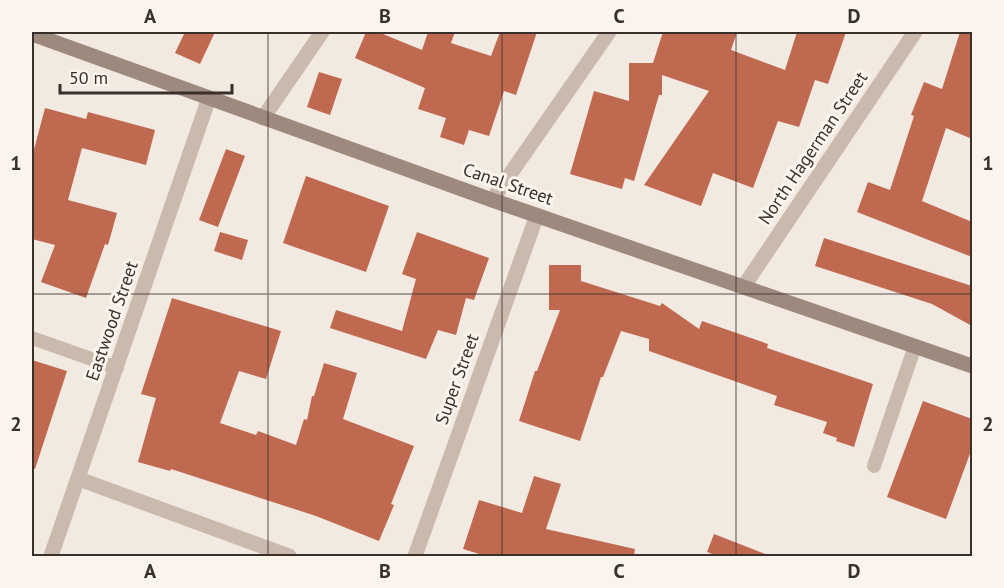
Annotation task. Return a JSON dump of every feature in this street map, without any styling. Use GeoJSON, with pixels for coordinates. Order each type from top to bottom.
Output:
{"type":"FeatureCollection","features":[{"type":"Feature","properties":{"kind":"street"},"geometry":{"type":"LineString","coordinates":[[263,118],[322,32]]}},
{"type":"Feature","properties":{"kind":"street"},"geometry":{"type":"LineString","coordinates":[[492,200],[609,32]]}},
{"type":"Feature","properties":{"kind":"street","name":"North Hagerman Street"},"geometry":{"type":"LineString","coordinates":[[744,286],[915,32]]}},
{"type":"Feature","properties":{"kind":"street","name":"Canal Street"},"geometry":{"type":"LineString","coordinates":[[39,34],[492,200],[972,366]]}},
{"type":"Feature","properties":{"kind":"street","name":"Eastwood Street"},"geometry":{"type":"LineString","coordinates":[[51,556],[209,98]]}},
{"type":"Feature","properties":{"kind":"street","name":"Super Street"},"geometry":{"type":"LineString","coordinates":[[415,556],[537,216]]}},
{"type":"Feature","properties":{"kind":"street"},"geometry":{"type":"LineString","coordinates":[[79,479],[289,556]]}},
{"type":"Feature","properties":{"kind":"lane"},"geometry":{"type":"LineString","coordinates":[[32,338],[117,368]]}},
{"type":"Feature","properties":{"kind":"lane"},"geometry":{"type":"LineString","coordinates":[[874,466],[915,346]]}},
{"type":"Feature","properties":{"kind":"building"},"geometry":{"type":"Polygon","coordinates":[[[185,32],[215,32],[200,64],[175,53],[185,32]]]}},
{"type":"Feature","properties":{"kind":"building"},"geometry":{"type":"Polygon","coordinates":[[[366,32],[378,32],[422,50],[428,32],[455,32],[451,43],[491,56],[500,32],[537,32],[516,95],[504,91],[489,136],[469,130],[464,145],[440,137],[446,118],[418,109],[425,88],[355,58],[366,32]]]}},
{"type":"Feature","properties":{"kind":"building"},"geometry":{"type":"Polygon","coordinates":[[[663,32],[737,32],[731,50],[785,70],[797,32],[846,32],[828,84],[815,80],[799,127],[778,121],[753,188],[713,173],[701,206],[644,185],[709,91],[662,75],[662,95],[659,95],[634,181],[625,178],[622,189],[570,174],[594,91],[629,101],[629,63],[653,63],[663,32]]]}},
{"type":"Feature","properties":{"kind":"building"},"geometry":{"type":"Polygon","coordinates":[[[960,32],[972,32],[972,139],[946,128],[922,201],[972,222],[972,257],[857,212],[868,182],[890,190],[914,116],[911,115],[924,82],[942,89],[960,32]]]}},
{"type":"Feature","properties":{"kind":"building"},"geometry":{"type":"Polygon","coordinates":[[[319,72],[342,79],[330,115],[307,107],[319,72]]]}},
{"type":"Feature","properties":{"kind":"building"},"geometry":{"type":"Polygon","coordinates":[[[45,108],[86,119],[88,112],[155,130],[146,165],[82,148],[68,200],[117,213],[108,245],[105,244],[86,298],[41,282],[55,245],[32,239],[32,157],[45,108]]]}},
{"type":"Feature","properties":{"kind":"building"},"geometry":{"type":"Polygon","coordinates":[[[226,149],[245,156],[218,227],[199,220],[226,149]]]}},
{"type":"Feature","properties":{"kind":"building"},"geometry":{"type":"Polygon","coordinates":[[[306,176],[389,206],[366,272],[283,243],[306,176]]]}},
{"type":"Feature","properties":{"kind":"building"},"geometry":{"type":"Polygon","coordinates":[[[220,232],[248,240],[242,260],[214,251],[220,232]]]}},
{"type":"Feature","properties":{"kind":"building"},"geometry":{"type":"Polygon","coordinates":[[[417,232],[489,258],[474,300],[466,298],[456,335],[438,330],[426,359],[330,328],[336,310],[402,331],[416,279],[402,274],[417,232]]]}},
{"type":"Feature","properties":{"kind":"building"},"geometry":{"type":"Polygon","coordinates":[[[824,238],[972,286],[972,326],[932,304],[815,266],[824,238]]]}},
{"type":"Feature","properties":{"kind":"building"},"geometry":{"type":"Polygon","coordinates":[[[549,265],[581,265],[581,281],[660,306],[662,303],[699,329],[702,321],[768,344],[767,348],[873,384],[854,447],[836,441],[837,438],[823,433],[827,422],[774,405],[777,396],[649,351],[649,339],[621,331],[603,377],[601,377],[580,441],[519,421],[535,371],[537,371],[560,310],[549,310],[549,265]]]}},
{"type":"Feature","properties":{"kind":"building"},"geometry":{"type":"Polygon","coordinates":[[[172,298],[281,331],[266,379],[239,371],[220,423],[256,435],[258,431],[296,445],[304,419],[307,420],[312,396],[314,396],[324,363],[357,373],[343,419],[414,446],[379,541],[316,516],[171,469],[170,471],[138,462],[156,398],[141,394],[172,298]]]}},
{"type":"Feature","properties":{"kind":"building"},"geometry":{"type":"Polygon","coordinates":[[[32,360],[67,371],[35,469],[32,468],[32,360]]]}},
{"type":"Feature","properties":{"kind":"building"},"geometry":{"type":"Polygon","coordinates":[[[923,401],[972,419],[972,448],[946,519],[887,497],[923,401]]]}},
{"type":"Feature","properties":{"kind":"building"},"geometry":{"type":"Polygon","coordinates":[[[534,476],[561,484],[546,529],[635,549],[634,556],[486,556],[463,549],[479,500],[522,513],[534,476]]]}},
{"type":"Feature","properties":{"kind":"building"},"geometry":{"type":"Polygon","coordinates":[[[714,534],[768,556],[718,556],[707,552],[714,534]]]}}]}
